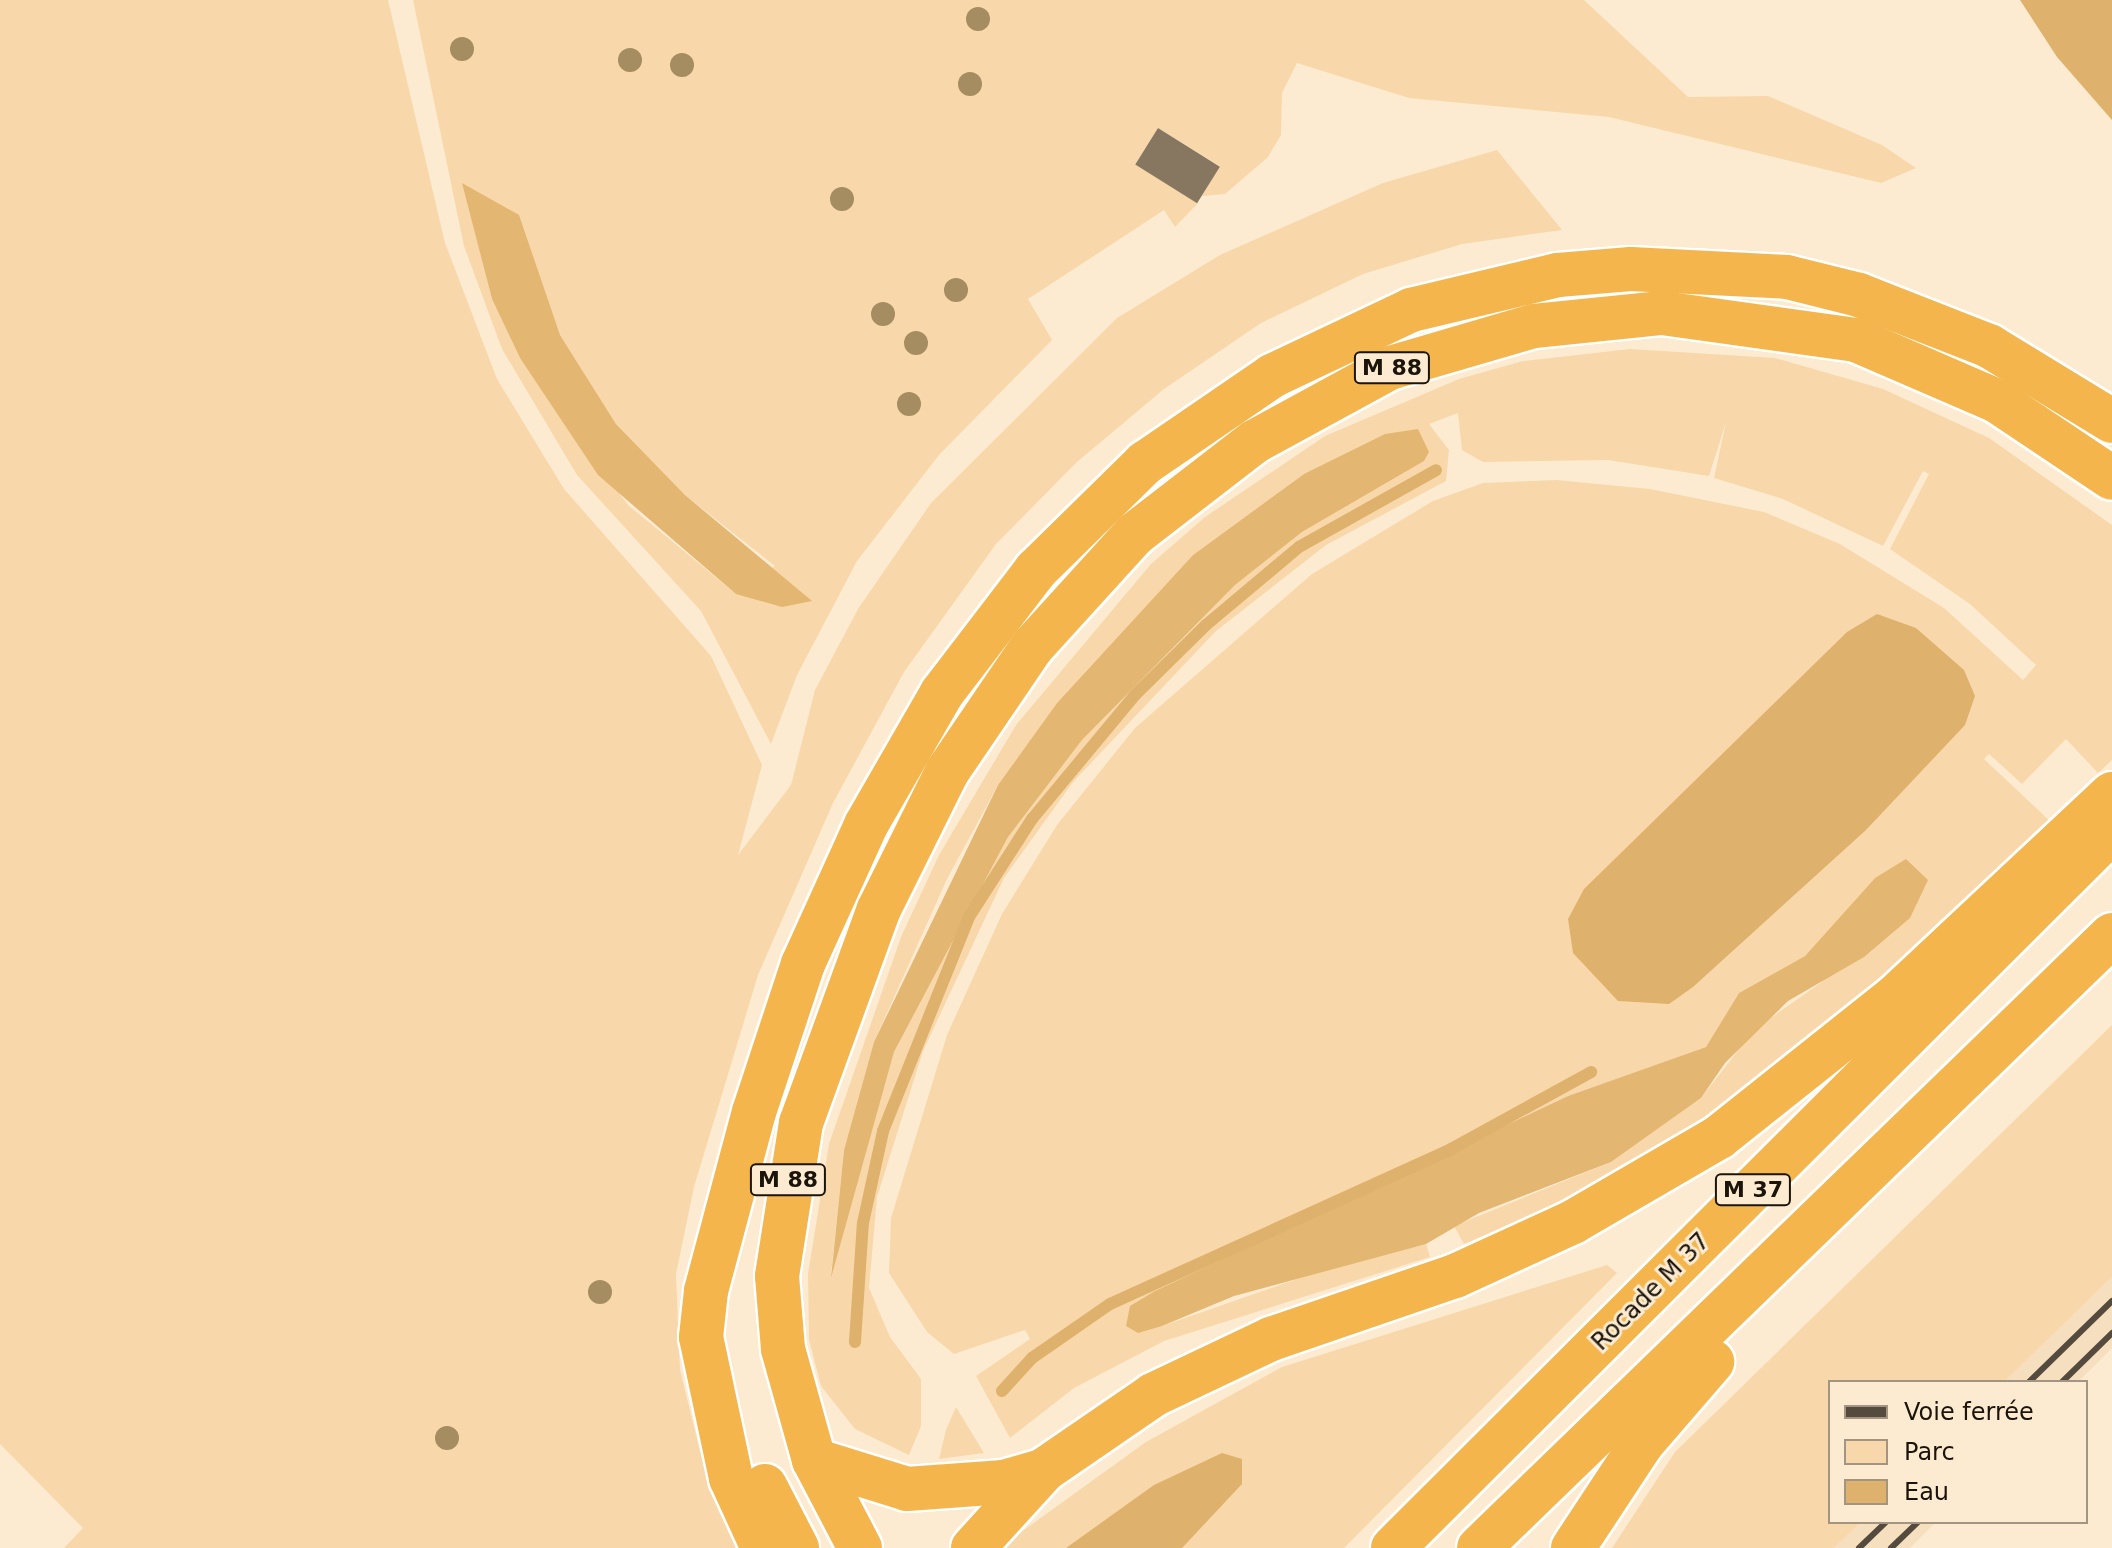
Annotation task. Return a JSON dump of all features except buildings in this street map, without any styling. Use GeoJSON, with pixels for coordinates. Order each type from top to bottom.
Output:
{"type":"FeatureCollection","features":[{"type":"Feature","properties":{"kind":"highway","name":"M 88"},"geometry":{"type":"LineString","coordinates":[[797,1548],[761,1474],[739,1408],[725,1293],[729,1213],[813,940],[866,825],[942,693],[1090,513],[1205,417],[1272,376],[1411,310],[1483,289],[1558,275],[1711,269],[1787,277],[1932,320],[2063,387],[2112,421]]}},
{"type":"Feature","properties":{"kind":"highway","name":"M 88"},"geometry":{"type":"LineString","coordinates":[[860,1548],[814,1460],[783,1349],[777,1276],[801,1123],[850,979],[910,840],[986,711],[1081,589],[1195,484],[1318,403],[1390,368],[1534,326],[1662,313],[1856,340],[1997,401],[2112,478]]}},
{"type":"Feature","properties":{"kind":"highway"},"geometry":{"type":"LineString","coordinates":[[973,1548],[1044,1470],[1153,1395],[1271,1339],[1455,1276],[1573,1222],[1719,1137],[1883,1007],[2112,794]]}},
{"type":"Feature","properties":{"kind":"highway","name":"Rocade M 37"},"geometry":{"type":"LineString","coordinates":[[1393,1548],[2112,831]]}},
{"type":"Feature","properties":{"kind":"highway","name":"M 37"},"geometry":{"type":"LineString","coordinates":[[1479,1548],[2112,935]]}},
{"type":"Feature","properties":{"kind":"highway"},"geometry":{"type":"LineString","coordinates":[[729,1213],[701,1337],[731,1478],[763,1548]]}},
{"type":"Feature","properties":{"kind":"highway"},"geometry":{"type":"LineString","coordinates":[[1573,1548],[1679,1396],[1799,1276],[1810,1229]]}},
{"type":"Feature","properties":{"kind":"highway"},"geometry":{"type":"LineString","coordinates":[[814,1460],[907,1489],[1004,1482],[1044,1470]]}},
{"type":"Feature","properties":{"kind":"shaded area"},"geometry":{"type":"Polygon","coordinates":[[[462,183],[519,215],[560,335],[616,424],[685,495],[812,601],[782,607],[736,594],[598,475],[520,358],[492,299],[462,183]]]}},
{"type":"Feature","properties":{"kind":"shaded area"},"geometry":{"type":"Polygon","coordinates":[[[1418,429],[1429,452],[1424,461],[1302,532],[1235,585],[1082,740],[1008,837],[894,1052],[831,1278],[844,1150],[874,1042],[998,785],[1057,703],[1193,555],[1304,474],[1385,434],[1418,429]]]}},
{"type":"Feature","properties":{"kind":"shaded area"},"geometry":{"type":"Polygon","coordinates":[[[1906,859],[1928,880],[1910,918],[1864,957],[1788,1001],[1725,1063],[1701,1098],[1611,1162],[1479,1213],[1426,1244],[1234,1296],[1138,1333],[1126,1326],[1130,1306],[1155,1291],[1568,1096],[1706,1047],[1739,993],[1805,956],[1875,878],[1906,859]]]}},
{"type":"Feature","properties":{"kind":"shaded area"},"geometry":{"type":"Polygon","coordinates":[[[2112,1277],[2112,1348],[2080,1380],[2006,1380],[2112,1277]]]}},
{"type":"Feature","properties":{"kind":"shaded area"},"geometry":{"type":"Polygon","coordinates":[[[1859,1524],[1934,1524],[1910,1548],[1834,1548],[1859,1524]]]}},
{"type":"Feature","properties":{"kind":"green space"},"geometry":{"type":"Polygon","coordinates":[[[0,0],[388,0],[445,243],[497,379],[564,489],[711,656],[762,765],[738,855],[791,785],[815,690],[858,609],[931,503],[1117,318],[1220,255],[1383,183],[1497,150],[1562,230],[1462,244],[1363,274],[1261,323],[1164,389],[1077,462],[996,544],[904,672],[833,803],[758,975],[694,1187],[676,1274],[680,1370],[705,1471],[741,1548],[64,1548],[83,1528],[0,1444],[0,0]]]}},
{"type":"Feature","properties":{"kind":"green space"},"geometry":{"type":"Polygon","coordinates":[[[413,0],[1584,0],[1688,97],[1768,96],[1882,145],[1916,168],[1881,183],[1609,117],[1409,98],[1297,63],[1282,93],[1281,135],[1268,157],[1225,194],[1202,196],[1220,166],[1158,128],[1135,164],[1198,203],[1175,227],[1164,210],[1028,299],[1052,340],[939,455],[857,561],[797,675],[771,744],[701,611],[577,475],[502,349],[464,246],[413,0]],[[463,184],[492,299],[520,358],[628,505],[736,594],[775,566],[685,495],[616,424],[560,335],[529,254],[463,184]]]}},
{"type":"Feature","properties":{"kind":"green space"},"geometry":{"type":"Polygon","coordinates":[[[1630,349],[1775,358],[1883,389],[1989,438],[2112,525],[2112,760],[2098,773],[2066,739],[2022,784],[1989,754],[1984,759],[2052,823],[1830,1031],[1573,1222],[1537,1213],[1464,1244],[1454,1226],[1611,1162],[1701,1098],[1755,1029],[1822,982],[1875,878],[1805,956],[1739,993],[1706,1047],[1568,1096],[1155,1291],[1162,1326],[1343,1263],[1426,1244],[1430,1257],[1164,1341],[1074,1388],[1010,1438],[976,1376],[1030,1339],[1025,1330],[954,1354],[927,1332],[889,1273],[891,1218],[947,1035],[1002,914],[1057,825],[1135,728],[1312,574],[1433,501],[1483,483],[1556,480],[1650,489],[1764,512],[1840,544],[1944,608],[2023,680],[2036,665],[1970,604],[1890,549],[1929,474],[1923,471],[1883,546],[1783,499],[1714,478],[1726,422],[1709,476],[1608,460],[1483,462],[1462,450],[1458,413],[1429,424],[1449,450],[1446,481],[1326,545],[1216,631],[1073,782],[1004,878],[923,1051],[877,1197],[869,1288],[890,1337],[921,1379],[921,1426],[909,1455],[855,1429],[821,1386],[809,1340],[808,1274],[829,1144],[901,937],[939,855],[1016,725],[1151,564],[1205,517],[1325,436],[1459,379],[1523,361],[1630,349]],[[1424,461],[1304,474],[1193,555],[1057,703],[998,785],[947,879],[874,1042],[844,1150],[831,1275],[894,1052],[1008,837],[1082,740],[1235,585],[1302,532],[1424,461]]]}},
{"type":"Feature","properties":{"kind":"green space"},"geometry":{"type":"Polygon","coordinates":[[[2112,1025],[2112,1277],[2006,1380],[1828,1380],[1828,1524],[1859,1524],[1834,1548],[1612,1548],[1675,1452],[2112,1025]]]}},
{"type":"Feature","properties":{"kind":"green space"},"geometry":{"type":"Polygon","coordinates":[[[1607,1265],[1617,1273],[1344,1548],[999,1548],[1146,1442],[1282,1367],[1607,1265]]]}},
{"type":"Feature","properties":{"kind":"green space"},"geometry":{"type":"Polygon","coordinates":[[[956,1407],[984,1453],[939,1459],[946,1430],[956,1407]]]}},
{"type":"Feature","properties":{"kind":"water"},"geometry":{"type":"Polygon","coordinates":[[[2020,0],[2112,0],[2112,120],[2057,57],[2020,0]]]}},
{"type":"Feature","properties":{"kind":"water"},"geometry":{"type":"Polygon","coordinates":[[[1877,614],[1916,628],[1964,670],[1975,696],[1965,725],[1866,830],[1693,987],[1669,1004],[1618,1001],[1573,953],[1568,919],[1584,889],[1847,632],[1877,614]]]}},
{"type":"Feature","properties":{"kind":"water"},"geometry":{"type":"Polygon","coordinates":[[[1222,1453],[1242,1459],[1242,1484],[1182,1548],[1066,1548],[1154,1485],[1222,1453]]]}},
{"type":"Feature","properties":{"kind":"waterway"},"geometry":{"type":"LineString","coordinates":[[855,1342],[863,1223],[883,1131],[969,917],[1032,819],[1135,695],[1206,625],[1299,547],[1436,470]]}},
{"type":"Feature","properties":{"kind":"waterway"},"geometry":{"type":"LineString","coordinates":[[1002,1391],[1032,1358],[1110,1304],[1451,1149],[1591,1072]]}},
{"type":"Feature","properties":{"kind":"railway"},"geometry":{"type":"LineString","coordinates":[[2031,1380],[2112,1301]]}},
{"type":"Feature","properties":{"kind":"railway"},"geometry":{"type":"LineString","coordinates":[[2064,1380],[2112,1333]]}},
{"type":"Feature","properties":{"kind":"railway"},"geometry":{"type":"LineString","coordinates":[[1859,1548],[1884,1524]]}},
{"type":"Feature","properties":{"kind":"railway"},"geometry":{"type":"LineString","coordinates":[[1891,1548],[1916,1524]]}}]}
